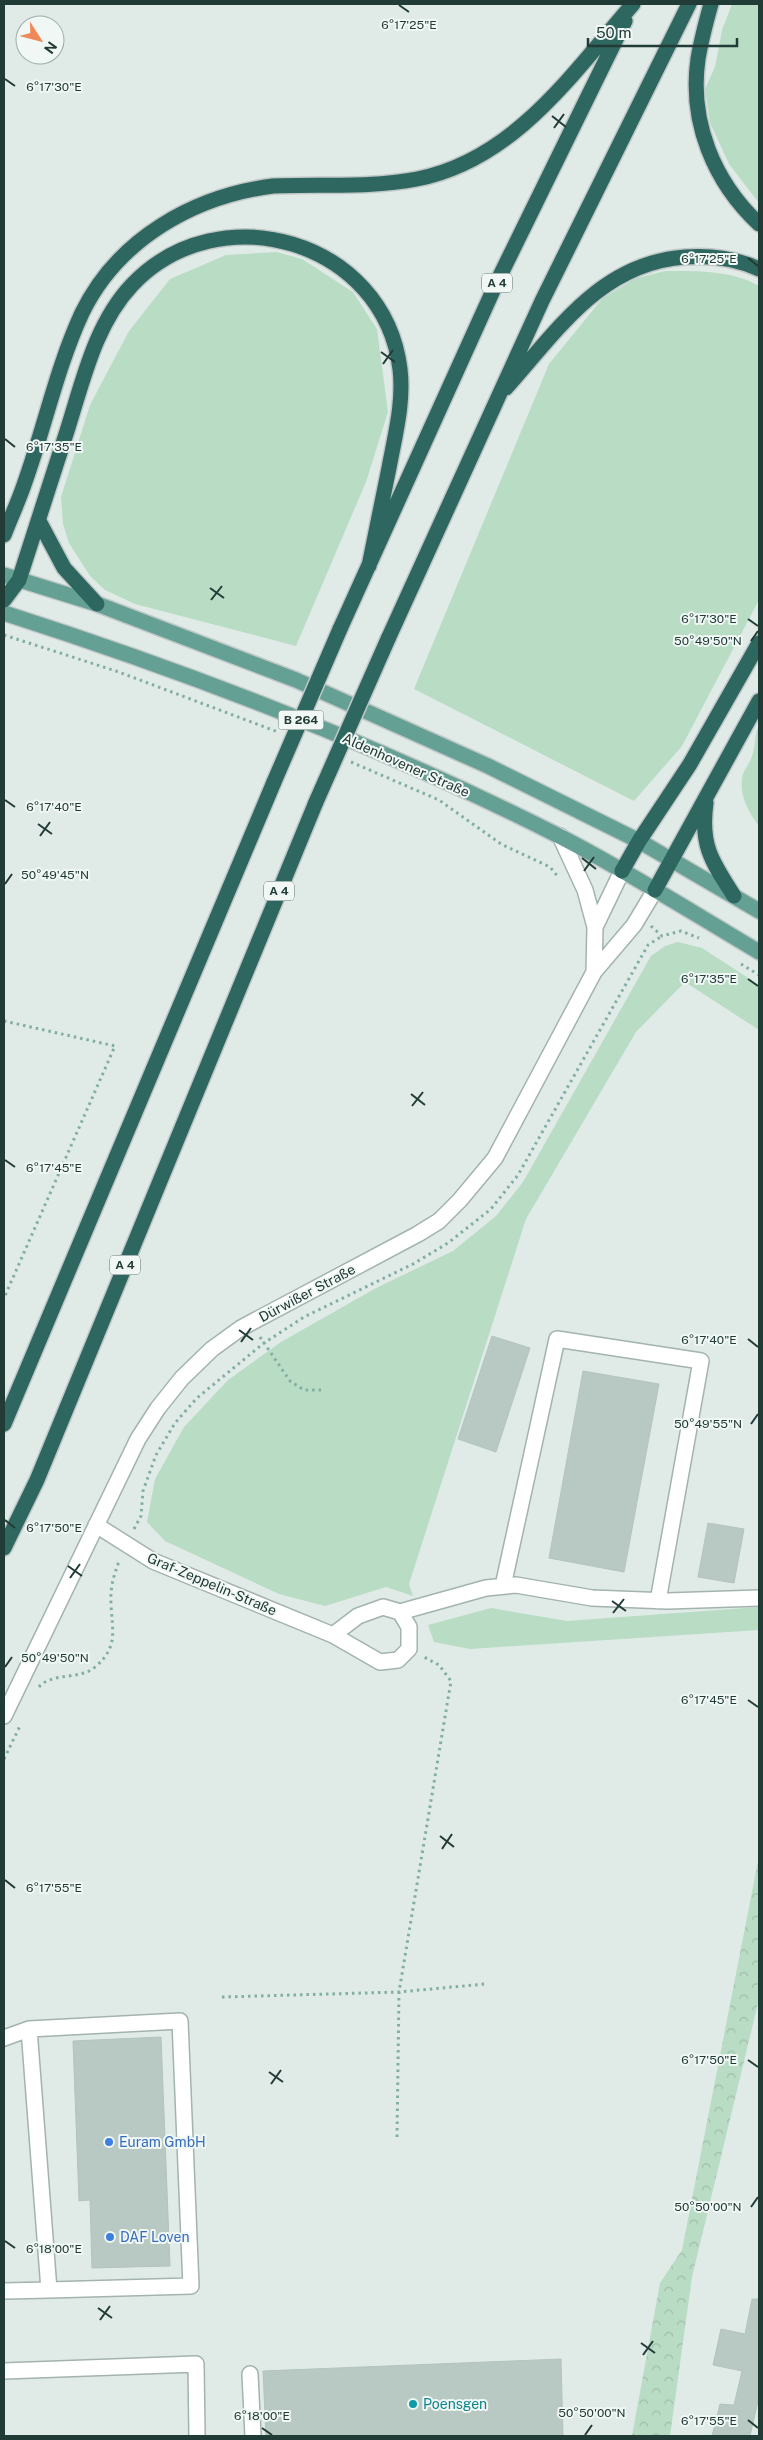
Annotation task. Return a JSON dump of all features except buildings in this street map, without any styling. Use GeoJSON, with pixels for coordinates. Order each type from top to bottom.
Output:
{"type":"FeatureCollection","features":[{"type":"Feature","properties":{"kind":"highway"},"geometry":{"type":"LineString","coordinates":[[4,535],[25,482],[69,345],[83,312],[103,280],[136,244],[177,215],[214,199],[253,188],[396,182],[442,172],[476,158],[494,148],[528,122],[634,4]]}},
{"type":"Feature","properties":{"kind":"highway","name":"A 4"},"geometry":{"type":"LineString","coordinates":[[4,1424],[188,982],[340,629],[496,284],[634,4]]}},
{"type":"Feature","properties":{"kind":"highway","name":"A 4"},"geometry":{"type":"LineString","coordinates":[[4,1548],[37,1480],[316,802],[542,301],[689,4]]}},
{"type":"Feature","properties":{"kind":"highway"},"geometry":{"type":"LineString","coordinates":[[711,4],[698,60],[697,100],[703,137],[725,184],[734,198],[759,224]]}},
{"type":"Feature","properties":{"kind":"highway"},"geometry":{"type":"LineString","coordinates":[[4,600],[19,580],[98,341],[107,320],[128,291],[157,265],[189,247],[220,238],[266,238],[308,249],[331,262],[354,280],[379,311],[396,353],[401,387],[398,423],[369,566]]}},
{"type":"Feature","properties":{"kind":"highway"},"geometry":{"type":"LineString","coordinates":[[496,400],[584,302],[624,273],[649,263],[694,256],[715,256],[740,260],[759,269]]}},
{"type":"Feature","properties":{"kind":"highway"},"geometry":{"type":"LineString","coordinates":[[39,520],[64,568],[97,604]]}},
{"type":"Feature","properties":{"kind":"highway"},"geometry":{"type":"LineString","coordinates":[[622,871],[639,841],[690,764],[759,643]]}},
{"type":"Feature","properties":{"kind":"highway"},"geometry":{"type":"LineString","coordinates":[[655,890],[759,701]]}},
{"type":"Feature","properties":{"kind":"highway"},"geometry":{"type":"LineString","coordinates":[[706,798],[704,820],[705,844],[709,857],[734,896]]}},
{"type":"Feature","properties":{"kind":"main road","name":"B 264"},"geometry":{"type":"LineString","coordinates":[[4,575],[97,604],[296,680],[488,766],[639,841]]}},
{"type":"Feature","properties":{"kind":"main road","name":"Aldenhovener Straße"},"geometry":{"type":"LineString","coordinates":[[4,613],[124,651],[320,727],[560,836],[759,952]]}},
{"type":"Feature","properties":{"kind":"main road"},"geometry":{"type":"LineString","coordinates":[[639,841],[759,911]]}},
{"type":"Feature","properties":{"kind":"street","name":"Dürwißer Straße"},"geometry":{"type":"LineString","coordinates":[[560,836],[585,890],[595,927],[594,972]]}},
{"type":"Feature","properties":{"kind":"street","name":"Dürwißer Straße"},"geometry":{"type":"LineString","coordinates":[[595,927],[622,871]]}},
{"type":"Feature","properties":{"kind":"street","name":"Dürwißer Straße"},"geometry":{"type":"LineString","coordinates":[[4,1716],[138,1439],[158,1408],[182,1378],[212,1349],[251,1322],[418,1234],[439,1221],[460,1200],[495,1158],[594,972],[640,917],[655,890]]}},
{"type":"Feature","properties":{"kind":"street"},"geometry":{"type":"LineString","coordinates":[[503,1586],[557,1338],[701,1360],[658,1601]]}},
{"type":"Feature","properties":{"kind":"street","name":"Graf-Zeppelin-Straße"},"geometry":{"type":"LineString","coordinates":[[96,1525],[153,1561],[333,1635],[380,1662],[398,1660],[409,1648]]}},
{"type":"Feature","properties":{"kind":"street"},"geometry":{"type":"LineString","coordinates":[[333,1635],[358,1616],[383,1606],[400,1612],[486,1588],[503,1586],[516,1585],[592,1598],[658,1601],[759,1598]]}},
{"type":"Feature","properties":{"kind":"street"},"geometry":{"type":"LineString","coordinates":[[400,1612],[409,1627],[409,1648]]}},
{"type":"Feature","properties":{"kind":"street"},"geometry":{"type":"LineString","coordinates":[[4,2038],[29,2029],[180,2021],[191,2286],[4,2292]]}},
{"type":"Feature","properties":{"kind":"street"},"geometry":{"type":"LineString","coordinates":[[29,2029],[49,2290]]}},
{"type":"Feature","properties":{"kind":"street"},"geometry":{"type":"LineString","coordinates":[[4,2371],[196,2364],[196,2436]]}},
{"type":"Feature","properties":{"kind":"street"},"geometry":{"type":"LineString","coordinates":[[250,2374],[253,2436]]}},
{"type":"Feature","properties":{"kind":"path"},"geometry":{"type":"LineString","coordinates":[[4,635],[116,671],[287,736]]}},
{"type":"Feature","properties":{"kind":"path"},"geometry":{"type":"LineString","coordinates":[[350,761],[439,800],[501,844],[550,867],[561,881]]}},
{"type":"Feature","properties":{"kind":"path"},"geometry":{"type":"LineString","coordinates":[[640,917],[662,936],[682,931],[705,941]]}},
{"type":"Feature","properties":{"kind":"path"},"geometry":{"type":"LineString","coordinates":[[736,960],[759,975]]}},
{"type":"Feature","properties":{"kind":"path"},"geometry":{"type":"LineString","coordinates":[[4,1021],[115,1046],[4,1298]]}},
{"type":"Feature","properties":{"kind":"path"},"geometry":{"type":"LineString","coordinates":[[251,1322],[290,1381],[304,1390],[321,1390]]}},
{"type":"Feature","properties":{"kind":"path"},"geometry":{"type":"LineString","coordinates":[[398,2136],[399,1992],[452,1680],[439,1665],[409,1648]]}},
{"type":"Feature","properties":{"kind":"path"},"geometry":{"type":"LineString","coordinates":[[222,1997],[399,1992],[486,1984]]}},
{"type":"Feature","properties":{"kind":"green space"},"geometry":{"type":"Polygon","coordinates":[[[732,4],[759,4],[759,203],[729,164],[710,123],[705,89],[715,67],[722,30],[732,4]]]}},
{"type":"Feature","properties":{"kind":"green space"},"geometry":{"type":"Polygon","coordinates":[[[277,252],[302,259],[353,292],[377,329],[388,412],[366,482],[296,646],[135,604],[105,590],[90,576],[69,543],[63,524],[61,497],[90,405],[129,331],[170,279],[226,255],[277,252]]]}},
{"type":"Feature","properties":{"kind":"green space"},"geometry":{"type":"Polygon","coordinates":[[[665,271],[714,272],[737,277],[759,286],[759,600],[682,746],[634,801],[414,689],[549,364],[602,299],[634,279],[665,271]]]}},
{"type":"Feature","properties":{"kind":"green space"},"geometry":{"type":"Polygon","coordinates":[[[759,725],[759,826],[745,802],[742,781],[743,774],[753,752],[759,725]]]}},
{"type":"Feature","properties":{"kind":"green space"},"geometry":{"type":"Polygon","coordinates":[[[678,942],[702,948],[759,985],[759,1030],[685,982],[636,1032],[526,1219],[409,1584],[413,1596],[386,1587],[325,1606],[279,1594],[165,1541],[147,1522],[155,1479],[184,1427],[228,1380],[281,1342],[376,1288],[453,1251],[496,1216],[523,1182],[651,956],[665,946],[678,942]]]}},
{"type":"Feature","properties":{"kind":"green space"},"geometry":{"type":"Polygon","coordinates":[[[759,1607],[759,1630],[470,1649],[434,1642],[428,1625],[491,1608],[567,1621],[759,1607]]]}},
{"type":"Feature","properties":{"kind":"green space"},"geometry":{"type":"Polygon","coordinates":[[[759,1856],[759,1999],[692,2277],[670,2436],[632,2436],[660,2283],[682,2250],[759,1856]]]}},
{"type":"Feature","properties":{"kind":"place","name":"Euram GmbH"},"geometry":{"type":"Point","coordinates":[109,2142]}},
{"type":"Feature","properties":{"kind":"place","name":"DAF Loven"},"geometry":{"type":"Point","coordinates":[110,2237]}},
{"type":"Feature","properties":{"kind":"place","name":"Poensgen"},"geometry":{"type":"Point","coordinates":[413,2404]}}]}
